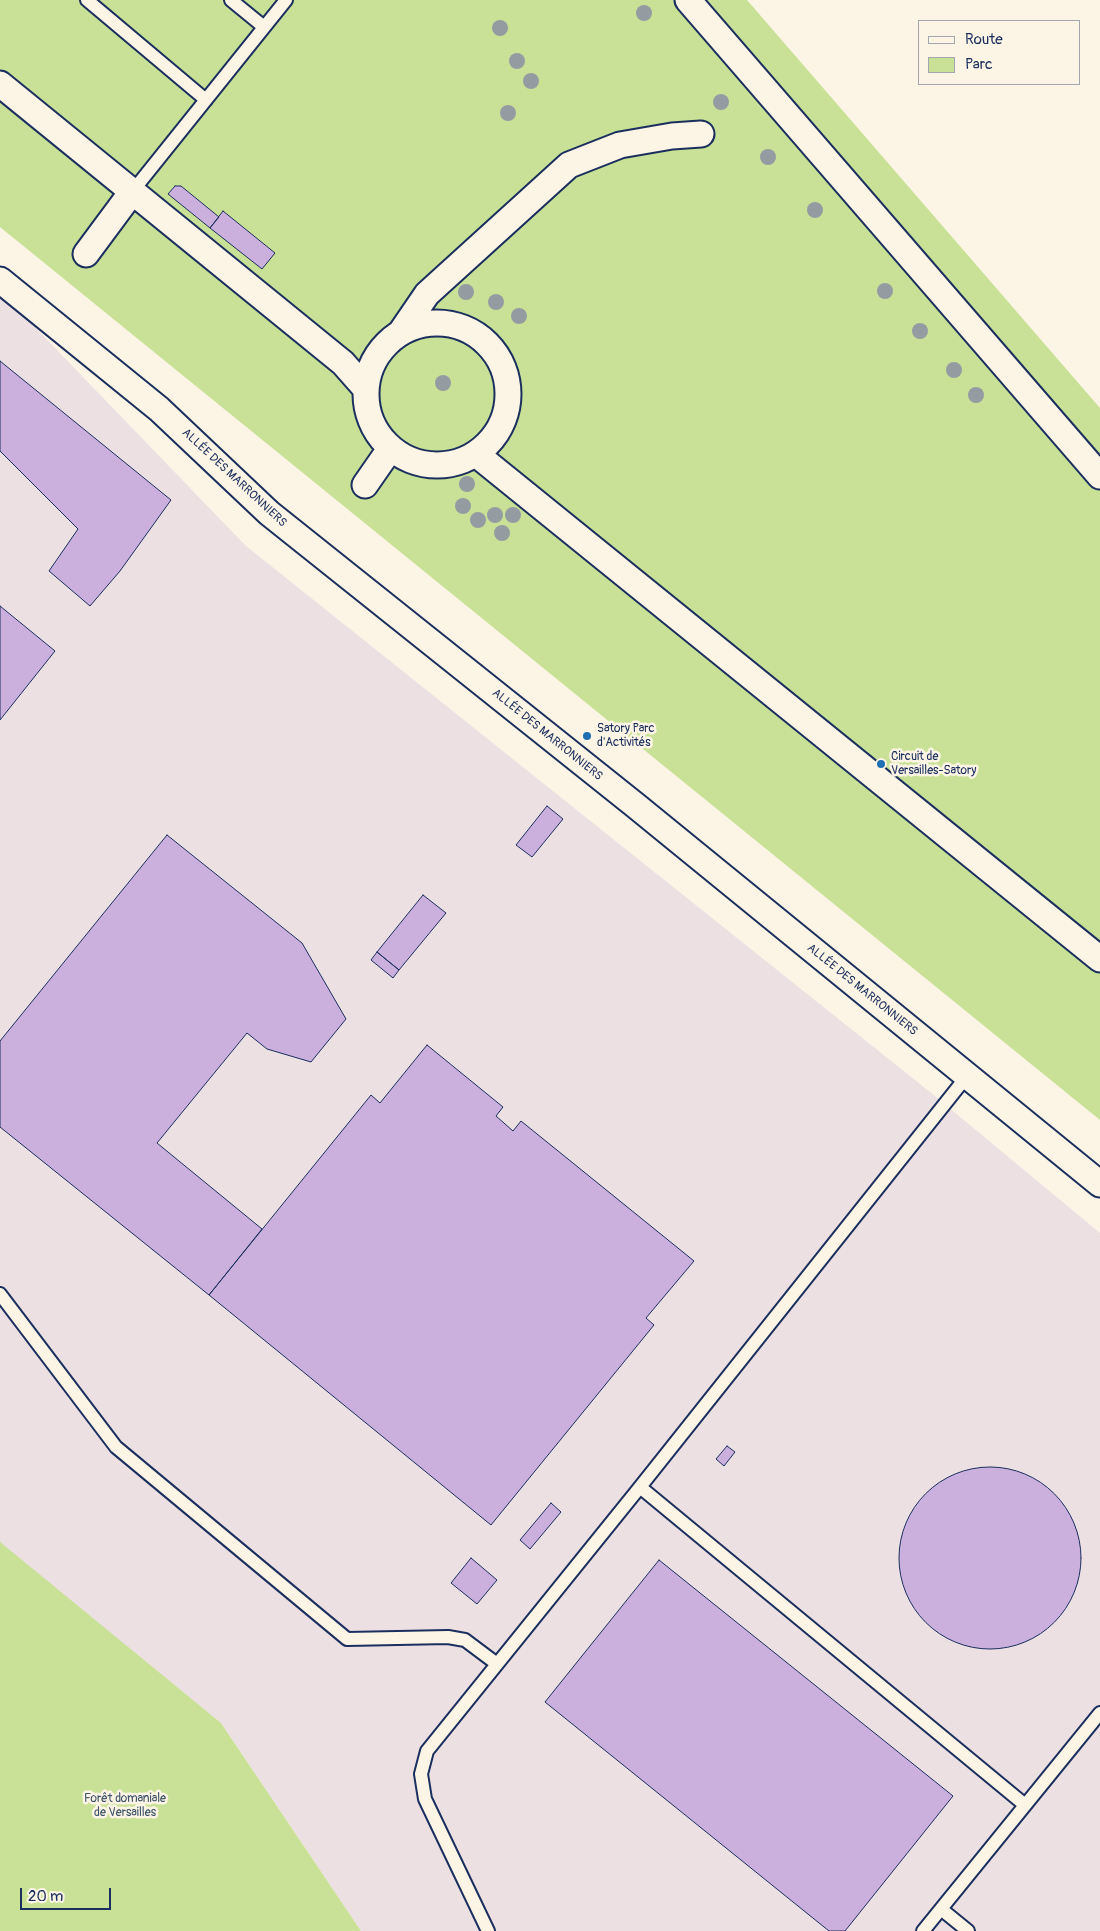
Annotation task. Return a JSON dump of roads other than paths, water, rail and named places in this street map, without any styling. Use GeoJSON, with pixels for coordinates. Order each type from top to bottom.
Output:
{"type":"FeatureCollection","features":[{"type":"Feature","properties":{"kind":"street"},"geometry":{"type":"LineString","coordinates":[[688,0],[1100,476]]}},
{"type":"Feature","properties":{"kind":"street"},"geometry":{"type":"LineString","coordinates":[[0,84],[343,363],[365,388]]}},
{"type":"Feature","properties":{"kind":"street"},"geometry":{"type":"LineString","coordinates":[[401,332],[427,294],[569,165],[620,145],[672,136],[701,134]]}},
{"type":"Feature","properties":{"kind":"street"},"geometry":{"type":"LineString","coordinates":[[86,254],[132,192]]}},
{"type":"Feature","properties":{"kind":"street","name":"ALLÉE DES MARRONNIERS"},"geometry":{"type":"LineString","coordinates":[[0,280],[159,409],[269,513],[616,790],[1100,1184]]}},
{"type":"Feature","properties":{"kind":"street"},"geometry":{"type":"LineString","coordinates":[[424,323],[448,323],[472,331],[491,346],[504,367],[509,392],[506,416],[494,438],[476,454],[456,464],[432,466],[410,461],[390,449],[375,432],[366,411],[365,388],[370,366],[383,346],[401,332],[424,323]]}},
{"type":"Feature","properties":{"kind":"street"},"geometry":{"type":"LineString","coordinates":[[365,485],[390,449]]}},
{"type":"Feature","properties":{"kind":"street"},"geometry":{"type":"LineString","coordinates":[[476,454],[1100,959]]}},
{"type":"Feature","properties":{"kind":"lane"},"geometry":{"type":"LineString","coordinates":[[87,0],[206,100]]}},
{"type":"Feature","properties":{"kind":"lane"},"geometry":{"type":"LineString","coordinates":[[231,0],[264,27]]}},
{"type":"Feature","properties":{"kind":"lane"},"geometry":{"type":"LineString","coordinates":[[132,192],[286,0]]}},
{"type":"Feature","properties":{"kind":"lane"},"geometry":{"type":"LineString","coordinates":[[488,1931],[425,1799],[421,1774],[427,1751],[967,1076]]}},
{"type":"Feature","properties":{"kind":"lane"},"geometry":{"type":"LineString","coordinates":[[0,1294],[116,1446],[346,1639],[448,1637],[465,1640],[497,1664]]}},
{"type":"Feature","properties":{"kind":"lane"},"geometry":{"type":"LineString","coordinates":[[640,1487],[1025,1806]]}},
{"type":"Feature","properties":{"kind":"lane"},"geometry":{"type":"LineString","coordinates":[[923,1931],[1100,1713]]}},
{"type":"Feature","properties":{"kind":"lane"},"geometry":{"type":"LineString","coordinates":[[941,1909],[968,1931]]}},
{"type":"Feature","properties":{"kind":"place","name":"Satory Parc d'Activités"},"geometry":{"type":"Point","coordinates":[587,736]}},
{"type":"Feature","properties":{"kind":"place","name":"Circuit de Versailles-Satory"},"geometry":{"type":"Point","coordinates":[881,764]}},
{"type":"Feature","properties":{"kind":"park label","name":"Forêt domaniale de Versailles"},"geometry":{"type":"Point","coordinates":[125,1806]}}]}
